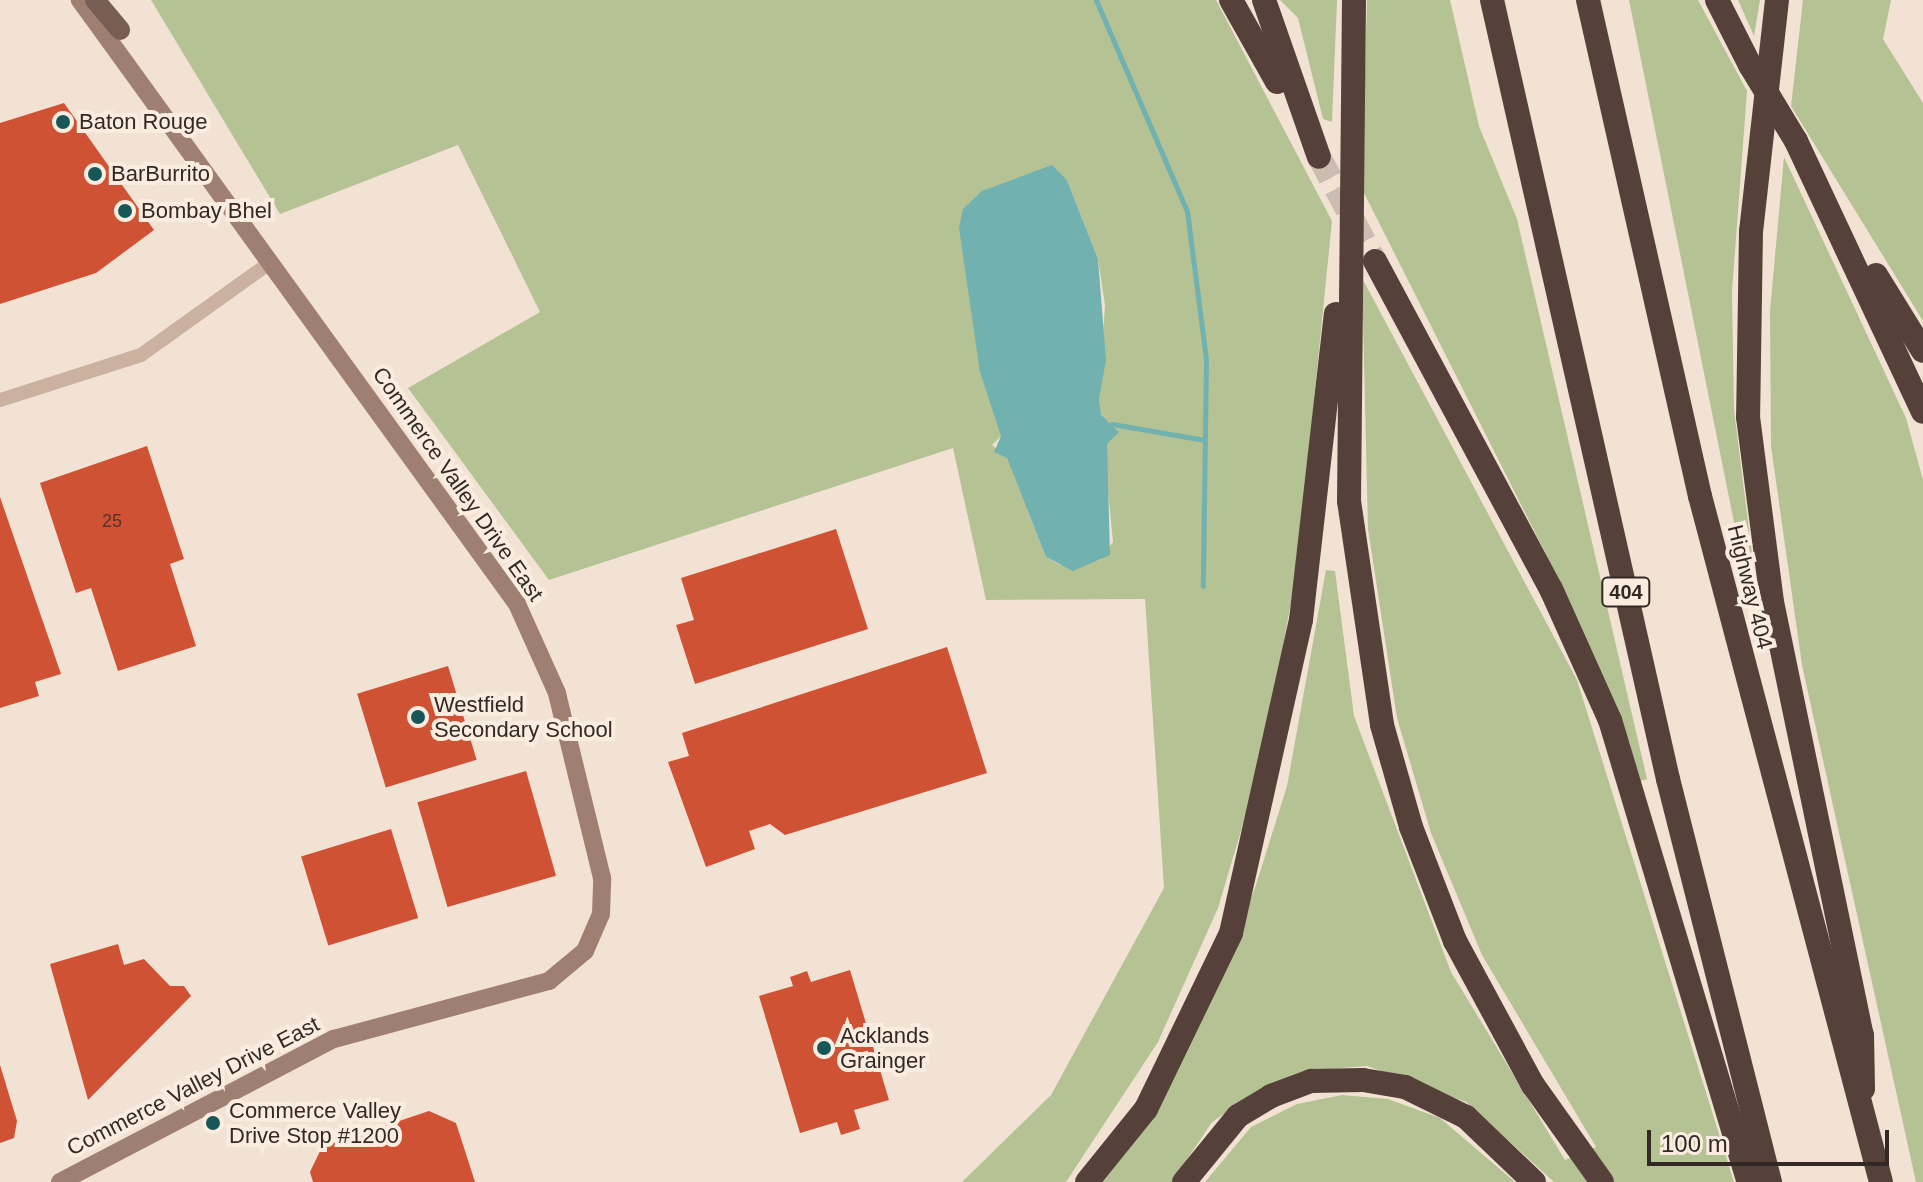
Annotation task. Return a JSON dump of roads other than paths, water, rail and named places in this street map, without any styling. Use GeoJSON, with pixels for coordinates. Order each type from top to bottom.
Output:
{"type":"FeatureCollection","features":[{"type":"Feature","properties":{"kind":"highway"},"geometry":{"type":"LineString","coordinates":[[1231,0],[1316,150],[1264,0]]}},
{"type":"Feature","properties":{"kind":"highway"},"geometry":{"type":"LineString","coordinates":[[1354,0],[1349,501],[1382,725],[1455,941],[1577,1152],[1602,1182]]}},
{"type":"Feature","properties":{"kind":"highway","name":"404"},"geometry":{"type":"LineString","coordinates":[[1492,0],[1668,779],[1770,1182]]}},
{"type":"Feature","properties":{"kind":"highway","name":"Highway 404"},"geometry":{"type":"LineString","coordinates":[[1588,0],[1700,496],[1881,1182]]}},
{"type":"Feature","properties":{"kind":"highway"},"geometry":{"type":"LineString","coordinates":[[1717,0],[1750,65],[1923,351]]}},
{"type":"Feature","properties":{"kind":"highway"},"geometry":{"type":"LineString","coordinates":[[1777,0],[1751,231],[1748,417],[1772,602],[1862,1035],[1864,1116]]}},
{"type":"Feature","properties":{"kind":"highway"},"geometry":{"type":"LineString","coordinates":[[1087,1182],[1146,1109],[1231,933],[1301,620],[1321,483],[1352,112]]}},
{"type":"Feature","properties":{"kind":"highway"},"geometry":{"type":"LineString","coordinates":[[1796,141],[1923,412]]}},
{"type":"Feature","properties":{"kind":"highway"},"geometry":{"type":"LineString","coordinates":[[1375,261],[1551,589],[1610,720],[1749,1182]]}},
{"type":"Feature","properties":{"kind":"highway"},"geometry":{"type":"LineString","coordinates":[[1184,1182],[1238,1116],[1271,1096],[1311,1081],[1363,1080],[1405,1087],[1466,1117],[1534,1182]]}},
{"type":"Feature","properties":{"kind":"main road"},"geometry":{"type":"LineString","coordinates":[[95,0],[120,30]]}},
{"type":"Feature","properties":{"kind":"street","name":"Commerce Valley Drive East"},"geometry":{"type":"LineString","coordinates":[[60,1182],[334,1039],[549,981],[585,951],[601,914],[602,878],[557,693],[517,604],[80,0]]}},
{"type":"Feature","properties":{"kind":"street"},"geometry":{"type":"LineString","coordinates":[[109,0],[120,30],[121,53]]}},
{"type":"Feature","properties":{"kind":"street"},"geometry":{"type":"LineString","coordinates":[[0,400],[141,355],[271,262]]}},
{"type":"Feature","properties":{"kind":"water"},"geometry":{"type":"Polygon","coordinates":[[[1052,165],[1067,180],[1098,259],[1106,360],[1099,399],[1101,415],[1119,432],[1107,444],[1110,555],[1073,571],[1046,557],[1007,458],[994,452],[1001,436],[980,372],[959,228],[963,209],[982,191],[1052,165]]]}},
{"type":"Feature","properties":{"kind":"waterway"},"geometry":{"type":"LineString","coordinates":[[1096,0],[1187,211],[1206,359],[1203,586]]}},
{"type":"Feature","properties":{"kind":"waterway"},"geometry":{"type":"LineString","coordinates":[[1112,424],[1205,440]]}},
{"type":"Feature","properties":{"kind":"tunnel"},"geometry":{"type":"LineString","coordinates":[[1319,157],[1375,261]]}},
{"type":"Feature","properties":{"kind":"place","name":"Baton Rouge"},"geometry":{"type":"Point","coordinates":[63,122]}},
{"type":"Feature","properties":{"kind":"place","name":"BarBurrito"},"geometry":{"type":"Point","coordinates":[95,174]}},
{"type":"Feature","properties":{"kind":"place","name":"Bombay Bhel"},"geometry":{"type":"Point","coordinates":[125,211]}},
{"type":"Feature","properties":{"kind":"place","name":"Westfield Secondary School"},"geometry":{"type":"Point","coordinates":[418,717]}},
{"type":"Feature","properties":{"kind":"place","name":"Acklands Grainger"},"geometry":{"type":"Point","coordinates":[824,1048]}},
{"type":"Feature","properties":{"kind":"place","name":"Commerce Valley Drive Stop #1200"},"geometry":{"type":"Point","coordinates":[213,1123]}}]}
